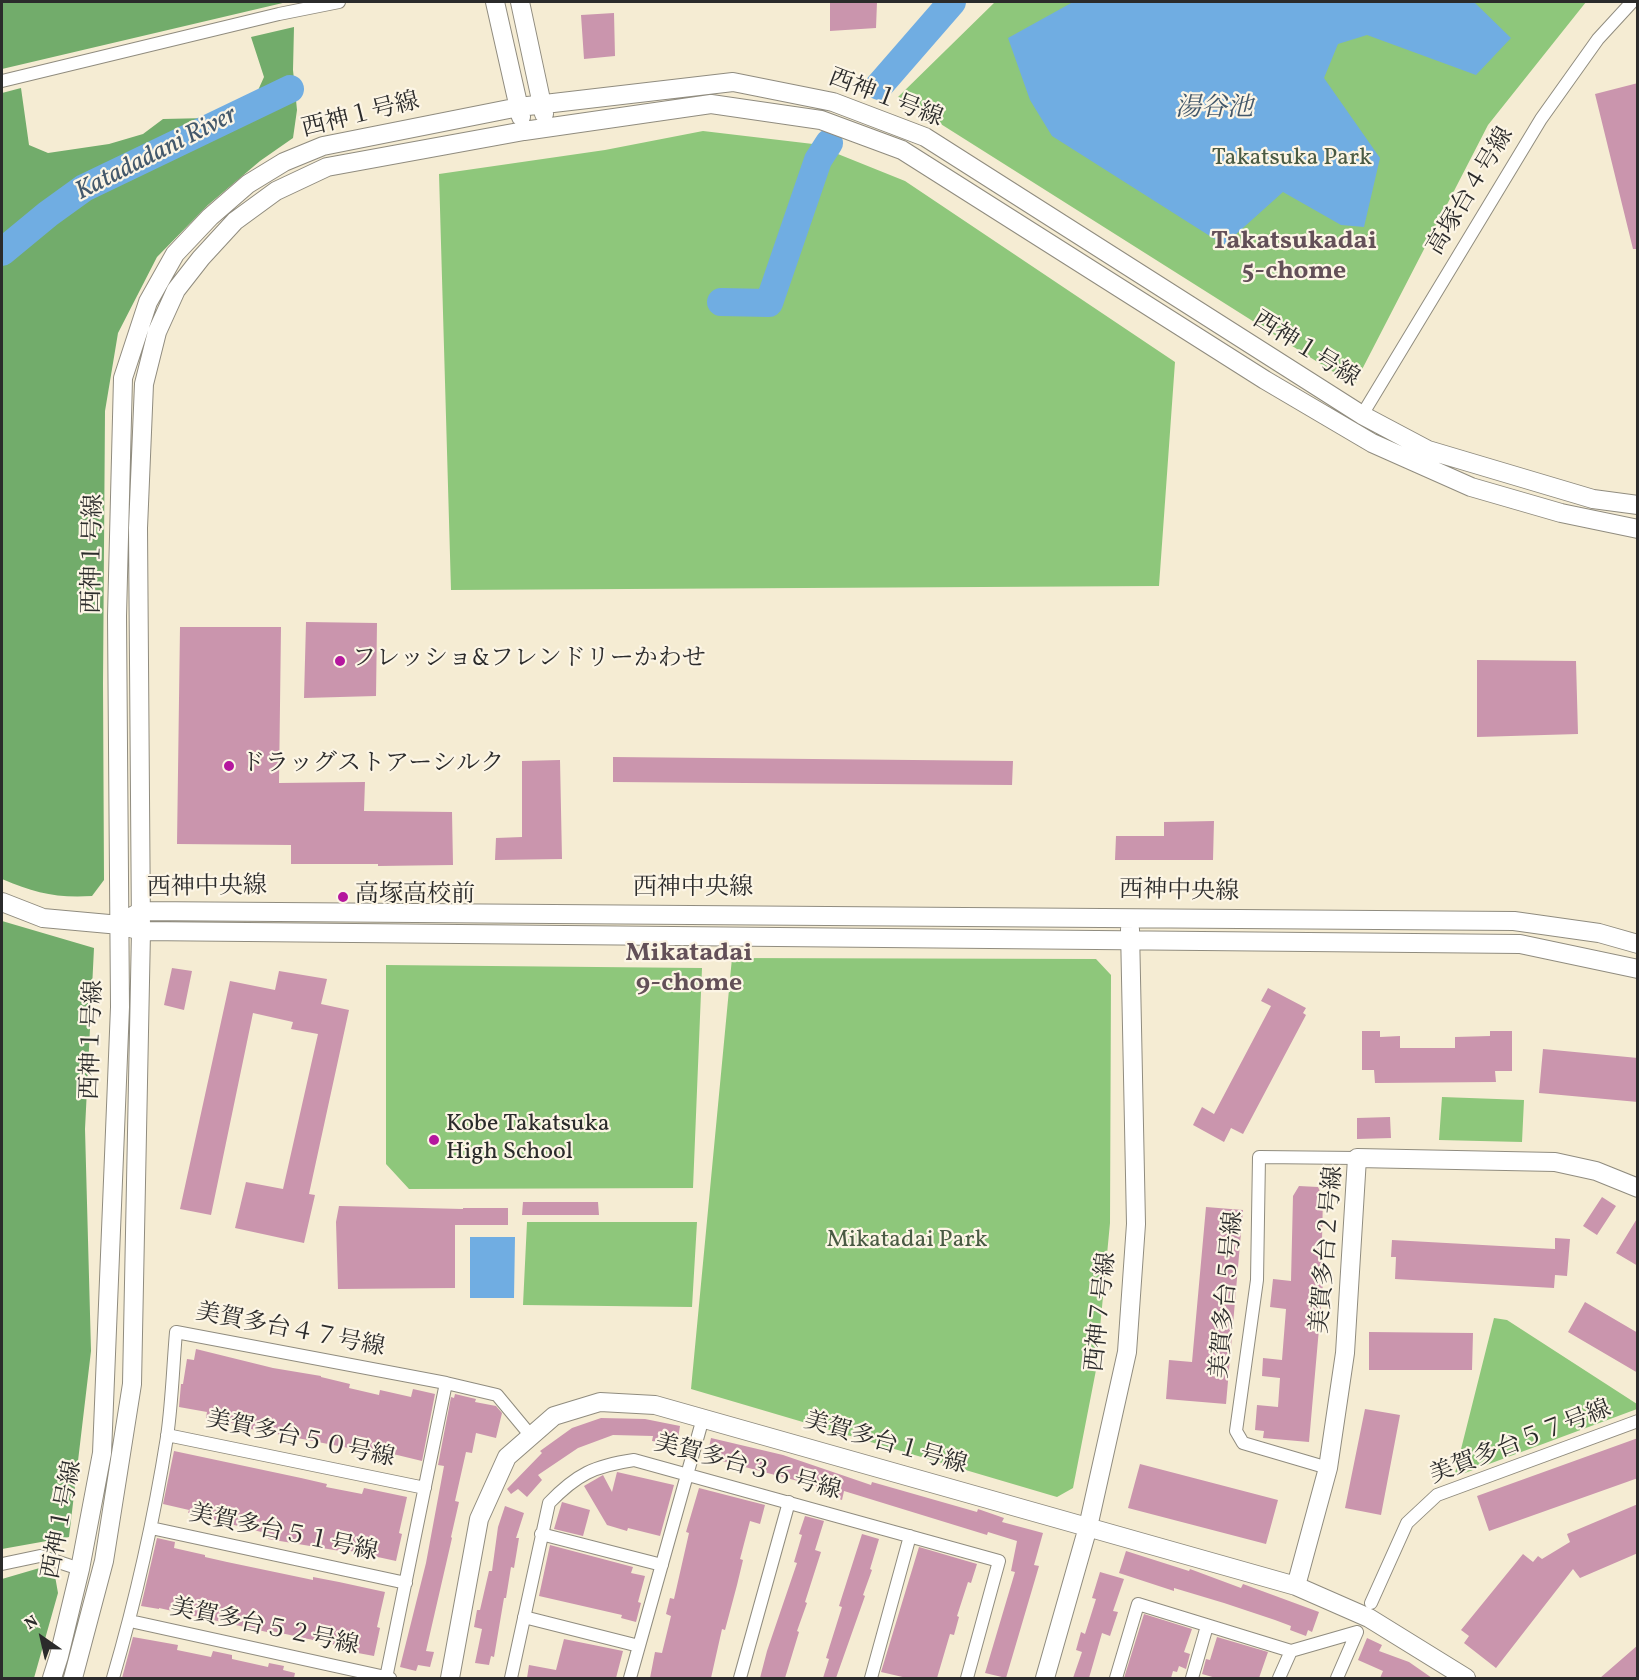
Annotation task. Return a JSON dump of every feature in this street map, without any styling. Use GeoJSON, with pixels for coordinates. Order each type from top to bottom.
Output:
{"type":"FeatureCollection","features":[{"type":"Feature","properties":{"kind":"street"},"geometry":{"type":"LineString","coordinates":[[2,81],[268,16],[339,2]]}},
{"type":"Feature","properties":{"kind":"street"},"geometry":{"type":"LineString","coordinates":[[495,2],[524,131]]}},
{"type":"Feature","properties":{"kind":"street"},"geometry":{"type":"LineString","coordinates":[[520,2],[548,128]]}},
{"type":"Feature","properties":{"kind":"street","name":"高塚台４号線"},"geometry":{"type":"LineString","coordinates":[[1362,415],[1541,119],[1598,39],[1632,2]]}},
{"type":"Feature","properties":{"kind":"street","name":"西神１号線"},"geometry":{"type":"LineString","coordinates":[[52,1678],[80,1569],[102,1453],[120,1007],[117,616],[123,378],[148,302],[175,254],[210,217],[248,184],[284,162],[323,146],[519,107],[733,82],[833,102],[925,137],[1362,415],[1428,450],[1593,499],[1638,506]]}},
{"type":"Feature","properties":{"kind":"street","name":"西神１号線"},"geometry":{"type":"LineString","coordinates":[[73,1678],[104,1561],[132,1384],[141,931],[138,528],[144,384],[157,332],[176,290],[235,220],[276,191],[327,166],[524,131],[711,104],[821,120],[902,150],[1265,380],[1372,443],[1471,487],[1561,513],[1638,529]]}},
{"type":"Feature","properties":{"kind":"street"},"geometry":{"type":"LineString","coordinates":[[2,902],[43,918],[120,925]]}},
{"type":"Feature","properties":{"kind":"street","name":"西神中央線"},"geometry":{"type":"LineString","coordinates":[[120,925],[141,911],[1514,921],[1599,933],[1638,944]]}},
{"type":"Feature","properties":{"kind":"street","name":"西神７号線"},"geometry":{"type":"LineString","coordinates":[[1045,1678],[1088,1527],[1126,1352],[1136,1224],[1130,917]]}},
{"type":"Feature","properties":{"kind":"street","name":"西神中央線"},"geometry":{"type":"LineString","coordinates":[[120,925],[141,931],[1520,944],[1638,969]]}},
{"type":"Feature","properties":{"kind":"street","name":"美賀多台５号線"},"geometry":{"type":"LineString","coordinates":[[1328,1468],[1243,1443],[1236,1431],[1257,1280],[1259,1157],[1357,1158]]}},
{"type":"Feature","properties":{"kind":"street","name":"美賀多台２号線"},"geometry":{"type":"LineString","coordinates":[[1296,1586],[1328,1468],[1345,1353],[1357,1158],[1555,1162],[1596,1171],[1638,1188]]}},
{"type":"Feature","properties":{"kind":"street","name":"美賀多台４７号線"},"geometry":{"type":"LineString","coordinates":[[113,1678],[130,1622],[151,1528],[167,1435],[176,1332],[446,1383]]}},
{"type":"Feature","properties":{"kind":"street"},"geometry":{"type":"LineString","coordinates":[[387,1678],[446,1383],[497,1395],[531,1436]]}},
{"type":"Feature","properties":{"kind":"street","name":"美賀多台１号線"},"geometry":{"type":"LineString","coordinates":[[450,1678],[479,1519],[507,1457],[554,1416],[600,1402],[655,1405],[1296,1586],[1369,1618],[1466,1678]]}},
{"type":"Feature","properties":{"kind":"street"},"geometry":{"type":"LineString","coordinates":[[630,1678],[703,1419]]}},
{"type":"Feature","properties":{"kind":"street","name":"美賀多台５７号線"},"geometry":{"type":"LineString","coordinates":[[1371,1603],[1407,1523],[1437,1495],[1638,1421]]}},
{"type":"Feature","properties":{"kind":"street","name":"美賀多台５０号線"},"geometry":{"type":"LineString","coordinates":[[167,1435],[425,1488]]}},
{"type":"Feature","properties":{"kind":"street","name":"美賀多台３６号線"},"geometry":{"type":"LineString","coordinates":[[511,1678],[549,1503],[567,1484],[602,1465],[634,1460],[688,1473],[999,1561],[967,1678]]}},
{"type":"Feature","properties":{"kind":"street"},"geometry":{"type":"LineString","coordinates":[[740,1678],[789,1502]]}},
{"type":"Feature","properties":{"kind":"street","name":"美賀多台５１号線"},"geometry":{"type":"LineString","coordinates":[[151,1528],[406,1583]]}},
{"type":"Feature","properties":{"kind":"street"},"geometry":{"type":"LineString","coordinates":[[541,1534],[662,1565]]}},
{"type":"Feature","properties":{"kind":"street"},"geometry":{"type":"LineString","coordinates":[[871,1678],[910,1536]]}},
{"type":"Feature","properties":{"kind":"street"},"geometry":{"type":"LineString","coordinates":[[2,1564],[39,1556],[80,1569]]}},
{"type":"Feature","properties":{"kind":"street"},"geometry":{"type":"LineString","coordinates":[[1116,1678],[1138,1604],[1291,1651],[1357,1632],[1343,1677]]}},
{"type":"Feature","properties":{"kind":"street"},"geometry":{"type":"LineString","coordinates":[[524,1617],[639,1646]]}},
{"type":"Feature","properties":{"kind":"street","name":"美賀多台５２号線"},"geometry":{"type":"LineString","coordinates":[[130,1622],[387,1678]]}},
{"type":"Feature","properties":{"kind":"street"},"geometry":{"type":"LineString","coordinates":[[1192,1678],[1207,1626]]}},
{"type":"Feature","properties":{"kind":"street"},"geometry":{"type":"LineString","coordinates":[[1279,1678],[1291,1651]]}},
{"type":"Feature","properties":{"kind":"green space"},"geometry":{"type":"Polygon","coordinates":[[[2,2],[287,2],[2,69],[2,2]]]}},
{"type":"Feature","properties":{"kind":"green space","name":"Takatsuka Park"},"geometry":{"type":"Polygon","coordinates":[[[995,2],[1586,2],[1488,125],[1354,385],[898,97],[995,2]]]}},
{"type":"Feature","properties":{"kind":"green space"},"geometry":{"type":"Polygon","coordinates":[[[294,27],[293,70],[297,110],[293,138],[260,161],[208,205],[157,257],[118,333],[105,411],[104,880],[92,896],[56,895],[25,888],[2,879],[2,93],[21,88],[29,145],[48,153],[109,144],[143,134],[163,119],[208,118],[255,97],[264,77],[251,37],[294,27]]]}},
{"type":"Feature","properties":{"kind":"green space"},"geometry":{"type":"Polygon","coordinates":[[[703,131],[813,144],[905,181],[1175,362],[1159,586],[451,590],[439,174],[605,150],[703,131]]]}},
{"type":"Feature","properties":{"kind":"green space"},"geometry":{"type":"Polygon","coordinates":[[[2,921],[94,948],[85,1129],[91,1351],[69,1537],[2,1549],[2,921]]]}},
{"type":"Feature","properties":{"kind":"green space","name":"Mikatadai Park"},"geometry":{"type":"Polygon","coordinates":[[[732,958],[1096,959],[1111,975],[1110,1223],[1096,1370],[1073,1488],[1057,1497],[691,1389],[732,958]]]}},
{"type":"Feature","properties":{"kind":"green space"},"geometry":{"type":"Polygon","coordinates":[[[386,965],[702,968],[693,1188],[409,1189],[386,1164],[386,965]]]}},
{"type":"Feature","properties":{"kind":"green space"},"geometry":{"type":"Polygon","coordinates":[[[1442,1097],[1524,1100],[1522,1142],[1439,1140],[1442,1097]]]}},
{"type":"Feature","properties":{"kind":"green space"},"geometry":{"type":"Polygon","coordinates":[[[527,1222],[697,1222],[692,1307],[523,1305],[527,1222]]]}},
{"type":"Feature","properties":{"kind":"green space"},"geometry":{"type":"Polygon","coordinates":[[[1494,1318],[1507,1320],[1637,1404],[1637,1409],[1454,1477],[1494,1318]]]}},
{"type":"Feature","properties":{"kind":"green space"},"geometry":{"type":"Polygon","coordinates":[[[43,1567],[55,1576],[58,1593],[34,1678],[2,1678],[2,1579],[43,1567]]]}},
{"type":"Feature","properties":{"kind":"water","name":"湯谷池"},"geometry":{"type":"Polygon","coordinates":[[[1073,2],[1474,2],[1511,38],[1476,75],[1367,35],[1338,44],[1324,78],[1380,158],[1364,227],[1341,225],[1283,192],[1224,245],[1052,136],[1030,100],[1008,38],[1073,2]]]}},
{"type":"Feature","properties":{"kind":"water"},"geometry":{"type":"Polygon","coordinates":[[[470,1237],[515,1237],[514,1298],[470,1298],[470,1237]]]}},
{"type":"Feature","properties":{"kind":"building"},"geometry":{"type":"Polygon","coordinates":[[[830,2],[877,2],[876,28],[830,31],[830,2]]]}},
{"type":"Feature","properties":{"kind":"building"},"geometry":{"type":"Polygon","coordinates":[[[614,13],[615,56],[584,59],[581,15],[614,13]]]}},
{"type":"Feature","properties":{"kind":"building"},"geometry":{"type":"Polygon","coordinates":[[[1638,83],[1638,249],[1633,249],[1595,94],[1638,83]]]}},
{"type":"Feature","properties":{"kind":"building"},"geometry":{"type":"Polygon","coordinates":[[[306,622],[377,623],[376,696],[304,698],[306,622]]]}},
{"type":"Feature","properties":{"kind":"building"},"geometry":{"type":"Polygon","coordinates":[[[180,627],[281,627],[279,783],[365,782],[364,811],[452,812],[453,865],[291,864],[291,845],[177,844],[180,627]]]}},
{"type":"Feature","properties":{"kind":"building"},"geometry":{"type":"Polygon","coordinates":[[[1477,660],[1576,661],[1578,734],[1477,737],[1477,660]]]}},
{"type":"Feature","properties":{"kind":"building"},"geometry":{"type":"Polygon","coordinates":[[[613,757],[1013,761],[1012,785],[613,782],[613,757]]]}},
{"type":"Feature","properties":{"kind":"building"},"geometry":{"type":"Polygon","coordinates":[[[560,760],[562,859],[495,860],[496,838],[522,837],[522,761],[560,760]]]}},
{"type":"Feature","properties":{"kind":"building"},"geometry":{"type":"Polygon","coordinates":[[[1214,821],[1213,860],[1115,860],[1116,836],[1164,836],[1164,822],[1214,821]]]}},
{"type":"Feature","properties":{"kind":"building"},"geometry":{"type":"Polygon","coordinates":[[[172,968],[192,971],[184,1010],[164,1005],[172,968]]]}},
{"type":"Feature","properties":{"kind":"building"},"geometry":{"type":"Polygon","coordinates":[[[279,971],[327,979],[321,1004],[349,1010],[309,1194],[315,1195],[304,1243],[235,1228],[246,1182],[283,1189],[318,1034],[291,1029],[293,1022],[253,1013],[211,1215],[180,1209],[230,981],[275,990],[279,971]]]}},
{"type":"Feature","properties":{"kind":"building"},"geometry":{"type":"Polygon","coordinates":[[[1268,988],[1306,1008],[1303,1013],[1306,1015],[1243,1134],[1231,1128],[1224,1142],[1193,1125],[1202,1107],[1214,1114],[1271,1006],[1261,1001],[1268,988]]]}},
{"type":"Feature","properties":{"kind":"building"},"geometry":{"type":"Polygon","coordinates":[[[1362,1031],[1380,1031],[1380,1037],[1400,1036],[1400,1048],[1455,1048],[1455,1037],[1490,1036],[1490,1031],[1512,1031],[1512,1071],[1495,1071],[1496,1082],[1375,1083],[1374,1070],[1362,1070],[1362,1031]]]}},
{"type":"Feature","properties":{"kind":"building"},"geometry":{"type":"Polygon","coordinates":[[[1543,1049],[1638,1058],[1638,1102],[1539,1093],[1543,1049]]]}},
{"type":"Feature","properties":{"kind":"building"},"geometry":{"type":"Polygon","coordinates":[[[1390,1117],[1391,1138],[1357,1139],[1357,1118],[1390,1117]]]}},
{"type":"Feature","properties":{"kind":"building"},"geometry":{"type":"Polygon","coordinates":[[[1299,1186],[1318,1187],[1323,1197],[1321,1283],[1323,1283],[1309,1442],[1263,1438],[1264,1431],[1255,1430],[1257,1405],[1278,1407],[1280,1378],[1262,1376],[1263,1358],[1282,1360],[1286,1309],[1270,1307],[1273,1279],[1291,1281],[1293,1196],[1299,1186]]]}},
{"type":"Feature","properties":{"kind":"building"},"geometry":{"type":"Polygon","coordinates":[[[1602,1197],[1616,1206],[1597,1235],[1583,1226],[1602,1197]]]}},
{"type":"Feature","properties":{"kind":"building"},"geometry":{"type":"Polygon","coordinates":[[[523,1202],[598,1202],[599,1215],[522,1215],[523,1202]]]}},
{"type":"Feature","properties":{"kind":"building"},"geometry":{"type":"Polygon","coordinates":[[[339,1206],[508,1208],[508,1225],[455,1225],[455,1288],[338,1289],[336,1222],[339,1206]]]}},
{"type":"Feature","properties":{"kind":"building"},"geometry":{"type":"Polygon","coordinates":[[[1206,1207],[1243,1210],[1226,1404],[1166,1399],[1169,1360],[1192,1362],[1206,1207]]]}},
{"type":"Feature","properties":{"kind":"building"},"geometry":{"type":"Polygon","coordinates":[[[1638,1217],[1638,1266],[1616,1253],[1638,1217]]]}},
{"type":"Feature","properties":{"kind":"building"},"geometry":{"type":"Polygon","coordinates":[[[1555,1238],[1570,1239],[1567,1276],[1555,1275],[1554,1288],[1395,1279],[1396,1257],[1391,1257],[1392,1240],[1555,1249],[1555,1238]]]}},
{"type":"Feature","properties":{"kind":"building"},"geometry":{"type":"Polygon","coordinates":[[[1585,1302],[1638,1333],[1638,1373],[1568,1332],[1585,1302]]]}},
{"type":"Feature","properties":{"kind":"building"},"geometry":{"type":"Polygon","coordinates":[[[1369,1332],[1473,1333],[1472,1370],[1369,1370],[1369,1332]]]}},
{"type":"Feature","properties":{"kind":"building"},"geometry":{"type":"Polygon","coordinates":[[[196,1349],[273,1368],[321,1376],[350,1384],[349,1388],[379,1395],[380,1390],[411,1397],[413,1389],[435,1394],[422,1461],[360,1446],[359,1450],[251,1429],[250,1431],[235,1428],[236,1424],[206,1418],[207,1412],[179,1407],[181,1384],[183,1384],[187,1359],[194,1360],[196,1349]]]}},
{"type":"Feature","properties":{"kind":"building"},"geometry":{"type":"Polygon","coordinates":[[[455,1394],[476,1399],[475,1402],[496,1406],[502,1413],[496,1438],[476,1433],[472,1453],[466,1452],[455,1501],[459,1502],[452,1538],[426,1651],[434,1652],[430,1667],[418,1665],[416,1671],[400,1667],[426,1563],[444,1466],[438,1465],[451,1397],[454,1398],[455,1394]]]}},
{"type":"Feature","properties":{"kind":"building"},"geometry":{"type":"Polygon","coordinates":[[[1365,1409],[1400,1415],[1381,1515],[1345,1508],[1365,1409]]]}},
{"type":"Feature","properties":{"kind":"building"},"geometry":{"type":"Polygon","coordinates":[[[601,1418],[645,1419],[680,1426],[677,1445],[652,1441],[653,1436],[613,1435],[578,1448],[538,1475],[542,1480],[527,1497],[518,1489],[511,1494],[507,1489],[542,1453],[540,1451],[572,1428],[601,1418]]]}},
{"type":"Feature","properties":{"kind":"building"},"geometry":{"type":"Polygon","coordinates":[[[711,1438],[783,1455],[871,1485],[872,1482],[977,1512],[978,1509],[1004,1518],[1002,1522],[1043,1533],[1034,1565],[1039,1566],[1006,1678],[985,1673],[1015,1572],[1011,1571],[1017,1541],[988,1532],[987,1535],[844,1491],[842,1500],[828,1495],[830,1491],[813,1485],[707,1457],[711,1438]]]}},
{"type":"Feature","properties":{"kind":"building"},"geometry":{"type":"Polygon","coordinates":[[[1638,1438],[1638,1478],[1489,1531],[1477,1496],[1638,1438]]]}},
{"type":"Feature","properties":{"kind":"building"},"geometry":{"type":"Polygon","coordinates":[[[174,1451],[327,1484],[326,1487],[362,1494],[364,1488],[407,1497],[396,1561],[341,1549],[340,1551],[268,1539],[269,1534],[188,1513],[189,1510],[163,1504],[174,1451]]]}},
{"type":"Feature","properties":{"kind":"building"},"geometry":{"type":"Polygon","coordinates":[[[1140,1464],[1278,1500],[1266,1544],[1128,1508],[1140,1464]]]}},
{"type":"Feature","properties":{"kind":"building"},"geometry":{"type":"Polygon","coordinates":[[[617,1472],[674,1485],[660,1536],[628,1528],[627,1531],[607,1525],[584,1486],[603,1475],[612,1492],[617,1472]]]}},
{"type":"Feature","properties":{"kind":"building"},"geometry":{"type":"Polygon","coordinates":[[[699,1488],[765,1505],[760,1524],[750,1521],[740,1559],[743,1560],[737,1585],[725,1630],[722,1629],[711,1678],[650,1678],[655,1652],[662,1653],[671,1616],[666,1614],[670,1598],[674,1599],[689,1533],[686,1532],[699,1488]]]}},
{"type":"Feature","properties":{"kind":"building"},"geometry":{"type":"Polygon","coordinates":[[[562,1502],[590,1510],[583,1536],[554,1529],[562,1502]]]}},
{"type":"Feature","properties":{"kind":"building"},"geometry":{"type":"Polygon","coordinates":[[[1638,1504],[1638,1553],[1580,1578],[1573,1569],[1496,1668],[1464,1643],[1469,1636],[1461,1630],[1523,1554],[1533,1562],[1538,1556],[1542,1559],[1570,1542],[1567,1534],[1638,1504]]]}},
{"type":"Feature","properties":{"kind":"building"},"geometry":{"type":"Polygon","coordinates":[[[505,1506],[524,1513],[516,1538],[519,1538],[514,1568],[511,1567],[506,1598],[504,1598],[494,1657],[491,1656],[489,1665],[475,1663],[482,1629],[474,1627],[477,1610],[480,1610],[489,1571],[492,1571],[498,1527],[505,1506]]]}},
{"type":"Feature","properties":{"kind":"building"},"geometry":{"type":"Polygon","coordinates":[[[805,1516],[824,1521],[815,1550],[821,1552],[797,1631],[799,1632],[785,1678],[760,1678],[797,1563],[794,1562],[805,1516]]]}},
{"type":"Feature","properties":{"kind":"building"},"geometry":{"type":"Polygon","coordinates":[[[862,1534],[879,1539],[863,1595],[865,1596],[836,1678],[823,1678],[829,1659],[826,1658],[842,1607],[839,1606],[862,1534]]]}},
{"type":"Feature","properties":{"kind":"building"},"geometry":{"type":"Polygon","coordinates":[[[157,1538],[175,1542],[174,1548],[205,1555],[205,1557],[313,1580],[313,1577],[385,1592],[377,1627],[380,1628],[374,1656],[358,1653],[359,1650],[267,1630],[267,1632],[141,1606],[157,1538]]]}},
{"type":"Feature","properties":{"kind":"building"},"geometry":{"type":"Polygon","coordinates":[[[550,1545],[633,1567],[631,1573],[645,1576],[638,1602],[641,1603],[636,1622],[621,1618],[622,1615],[539,1596],[550,1545]]]}},
{"type":"Feature","properties":{"kind":"building"},"geometry":{"type":"Polygon","coordinates":[[[919,1547],[977,1564],[971,1583],[968,1582],[957,1616],[959,1617],[954,1635],[950,1634],[937,1678],[907,1678],[881,1672],[919,1547]]]}},
{"type":"Feature","properties":{"kind":"building"},"geometry":{"type":"Polygon","coordinates":[[[1126,1551],[1189,1571],[1190,1569],[1241,1588],[1243,1584],[1319,1612],[1312,1632],[1308,1630],[1306,1636],[1290,1630],[1291,1626],[1275,1620],[1119,1573],[1126,1551]]]}},
{"type":"Feature","properties":{"kind":"building"},"geometry":{"type":"Polygon","coordinates":[[[1100,1572],[1124,1579],[1113,1611],[1118,1612],[1110,1636],[1102,1633],[1089,1678],[1073,1678],[1082,1652],[1076,1650],[1081,1632],[1085,1634],[1096,1599],[1092,1598],[1100,1572]]]}},
{"type":"Feature","properties":{"kind":"building"},"geometry":{"type":"Polygon","coordinates":[[[1144,1614],[1192,1629],[1184,1652],[1190,1654],[1186,1669],[1179,1666],[1177,1672],[1173,1671],[1171,1678],[1124,1678],[1144,1614]]]}},
{"type":"Feature","properties":{"kind":"building"},"geometry":{"type":"Polygon","coordinates":[[[133,1637],[178,1645],[177,1650],[211,1657],[213,1651],[232,1655],[232,1659],[268,1667],[269,1663],[284,1666],[283,1670],[295,1673],[294,1678],[122,1678],[133,1637]]]}},
{"type":"Feature","properties":{"kind":"building"},"geometry":{"type":"Polygon","coordinates":[[[1217,1637],[1268,1652],[1259,1678],[1216,1678],[1202,1674],[1206,1659],[1210,1660],[1217,1637]]]}},
{"type":"Feature","properties":{"kind":"building"},"geometry":{"type":"Polygon","coordinates":[[[1367,1638],[1382,1645],[1379,1651],[1409,1662],[1432,1678],[1380,1678],[1383,1671],[1358,1660],[1367,1638]]]}},
{"type":"Feature","properties":{"kind":"building"},"geometry":{"type":"Polygon","coordinates":[[[564,1639],[623,1651],[616,1678],[527,1678],[529,1665],[556,1670],[564,1639]]]}},
{"type":"Feature","properties":{"kind":"building"},"geometry":{"type":"Polygon","coordinates":[[[1638,1645],[1638,1678],[1600,1678],[1638,1645]]]}},
{"type":"Feature","properties":{"kind":"waterway","name":"Katadadani River"},"geometry":{"type":"LineString","coordinates":[[879,86],[952,2]]}},
{"type":"Feature","properties":{"kind":"waterway","name":"Katadadani River"},"geometry":{"type":"LineString","coordinates":[[2,252],[84,188],[290,89]]}},
{"type":"Feature","properties":{"kind":"waterway","name":"Katadadani River"},"geometry":{"type":"LineString","coordinates":[[721,302],[769,303],[818,160],[829,143]]}},
{"type":"Feature","properties":{"kind":"place","name":"フレッショ&フレンドリーかわせ"},"geometry":{"type":"Point","coordinates":[340,661]}},
{"type":"Feature","properties":{"kind":"place","name":"ドラッグストアーシルク"},"geometry":{"type":"Point","coordinates":[229,766]}},
{"type":"Feature","properties":{"kind":"place","name":"高塚高校前"},"geometry":{"type":"Point","coordinates":[343,897]}},
{"type":"Feature","properties":{"kind":"place","name":"Kobe Takatsuka High School"},"geometry":{"type":"Point","coordinates":[434,1140]}},
{"type":"Feature","properties":{"kind":"district","name":"Takatsukadai 5-chome"},"geometry":{"type":"Point","coordinates":[1294,258]}},
{"type":"Feature","properties":{"kind":"district","name":"Mikatadai 9-chome"},"geometry":{"type":"Point","coordinates":[689,970]}}]}
